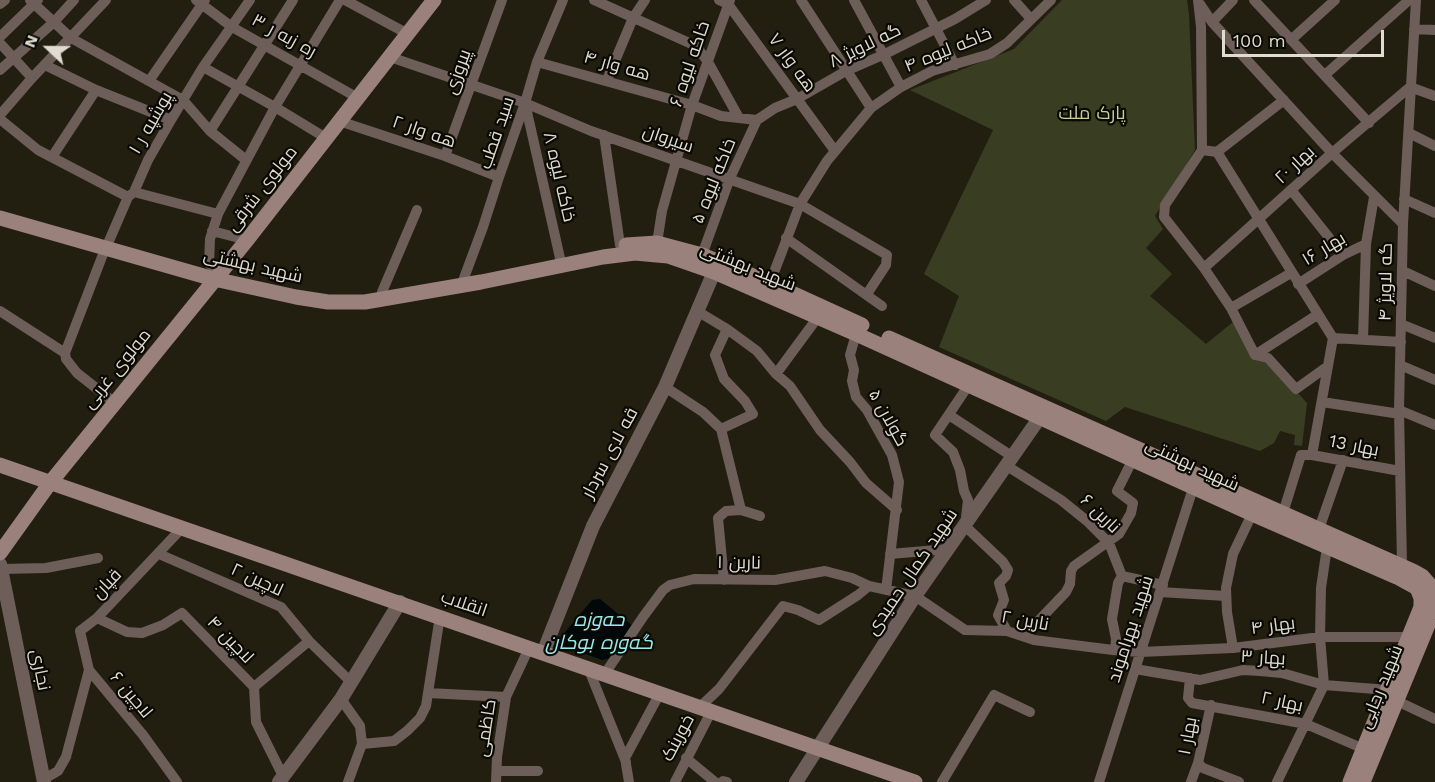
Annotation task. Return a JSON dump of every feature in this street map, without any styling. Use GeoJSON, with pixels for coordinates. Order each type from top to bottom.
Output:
{"type":"FeatureCollection","features":[{"type":"Feature","properties":{"kind":"main road","name":"مولوی شرقی"},"geometry":{"type":"LineString","coordinates":[[218,275],[434,0]]}},
{"type":"Feature","properties":{"kind":"main road","name":"شهید بهشتی"},"geometry":{"type":"LineString","coordinates":[[0,210],[107,245]]}},
{"type":"Feature","properties":{"kind":"main road","name":"شهید بهشتی"},"geometry":{"type":"LineString","coordinates":[[0,218],[296,297],[328,302],[365,302],[481,282],[603,257],[635,253],[668,256],[714,272],[968,386],[1043,414],[1196,481],[1252,514],[1397,577],[1417,588],[1421,598],[1430,609]]}},
{"type":"Feature","properties":{"kind":"main road","name":"شهید بهشتی"},"geometry":{"type":"LineString","coordinates":[[218,275],[316,293],[358,295],[464,278],[620,245],[657,243],[702,255],[770,283],[1133,459],[1283,513],[1407,568]]}},
{"type":"Feature","properties":{"kind":"main road","name":"مولوی غربی"},"geometry":{"type":"LineString","coordinates":[[0,553],[50,483],[218,275]]}},
{"type":"Feature","properties":{"kind":"main road","name":"انقلاب"},"geometry":{"type":"LineString","coordinates":[[0,465],[915,782]]}},
{"type":"Feature","properties":{"kind":"main road"},"geometry":{"type":"LineString","coordinates":[[1407,568],[1430,573],[1435,570]]}},
{"type":"Feature","properties":{"kind":"main road"},"geometry":{"type":"LineString","coordinates":[[1407,568],[1422,576],[1429,585],[1434,597],[1430,609]]}},
{"type":"Feature","properties":{"kind":"main road","name":"شهید رجایی"},"geometry":{"type":"LineString","coordinates":[[1363,782],[1393,695],[1409,637],[1430,609]]}},
{"type":"Feature","properties":{"kind":"main road","name":"شهید رجایی"},"geometry":{"type":"LineString","coordinates":[[1350,782],[1364,749],[1393,695],[1430,609]]}},
{"type":"Feature","properties":{"kind":"street"},"geometry":{"type":"LineString","coordinates":[[0,4],[4,0]]}},
{"type":"Feature","properties":{"kind":"street"},"geometry":{"type":"LineString","coordinates":[[0,70],[54,22],[74,0]]}},
{"type":"Feature","properties":{"kind":"street"},"geometry":{"type":"LineString","coordinates":[[106,0],[32,78],[0,117],[38,150],[131,194],[218,214]]}},
{"type":"Feature","properties":{"kind":"street","name":"۱ پوشپه ر"},"geometry":{"type":"LineString","coordinates":[[65,353],[107,245],[148,160],[203,67],[250,0]]}},
{"type":"Feature","properties":{"kind":"street"},"geometry":{"type":"LineString","coordinates":[[210,131],[293,0]]}},
{"type":"Feature","properties":{"kind":"street","name":"مولوی شرقی"},"geometry":{"type":"LineString","coordinates":[[218,275],[209,264],[210,239],[218,214],[275,107],[340,0]]}},
{"type":"Feature","properties":{"kind":"street"},"geometry":{"type":"LineString","coordinates":[[346,0],[408,34]]}},
{"type":"Feature","properties":{"kind":"street","name":"پیروزی"},"geometry":{"type":"LineString","coordinates":[[445,156],[502,0]]}},
{"type":"Feature","properties":{"kind":"street","name":"سید قطب"},"geometry":{"type":"LineString","coordinates":[[464,278],[483,228],[537,62],[563,0]]}},
{"type":"Feature","properties":{"kind":"street"},"geometry":{"type":"LineString","coordinates":[[594,0],[696,46],[708,62],[739,118]]}},
{"type":"Feature","properties":{"kind":"street"},"geometry":{"type":"LineString","coordinates":[[607,80],[633,18],[645,0]]}},
{"type":"Feature","properties":{"kind":"street"},"geometry":{"type":"LineString","coordinates":[[801,0],[871,108]]}},
{"type":"Feature","properties":{"kind":"street"},"geometry":{"type":"LineString","coordinates":[[854,0],[901,87]]}},
{"type":"Feature","properties":{"kind":"street"},"geometry":{"type":"LineString","coordinates":[[921,0],[955,65]]}},
{"type":"Feature","properties":{"kind":"street","name":"گه لاویژ ۸"},"geometry":{"type":"LineString","coordinates":[[757,120],[775,108],[797,99],[846,71],[936,29],[986,0]]}},
{"type":"Feature","properties":{"kind":"street"},"geometry":{"type":"LineString","coordinates":[[1014,0],[1031,19]]}},
{"type":"Feature","properties":{"kind":"street","name":"خاکه لیوه ۴"},"geometry":{"type":"LineString","coordinates":[[770,283],[800,204],[835,151],[871,108],[901,87],[933,71],[990,54],[1008,43],[1051,0]]}},
{"type":"Feature","properties":{"kind":"street"},"geometry":{"type":"LineString","coordinates":[[1212,22],[1233,0]]}},
{"type":"Feature","properties":{"kind":"street"},"geometry":{"type":"LineString","coordinates":[[1254,0],[1369,123]]}},
{"type":"Feature","properties":{"kind":"street"},"geometry":{"type":"LineString","coordinates":[[1292,39],[1335,0]]}},
{"type":"Feature","properties":{"kind":"street"},"geometry":{"type":"LineString","coordinates":[[1326,75],[1409,0]]}},
{"type":"Feature","properties":{"kind":"street","name":"گه لاویژ ۴"},"geometry":{"type":"LineString","coordinates":[[1407,568],[1400,471],[1399,412],[1404,199],[1416,0]]}},
{"type":"Feature","properties":{"kind":"street"},"geometry":{"type":"LineString","coordinates":[[149,81],[201,1]]}},
{"type":"Feature","properties":{"kind":"street","name":"ره زبه ر ۳"},"geometry":{"type":"LineString","coordinates":[[201,1],[232,27],[358,98]]}},
{"type":"Feature","properties":{"kind":"street","name":"خاکه لیوه ۶"},"geometry":{"type":"LineString","coordinates":[[657,243],[662,211],[725,1]]}},
{"type":"Feature","properties":{"kind":"street","name":"هه وار ۷"},"geometry":{"type":"LineString","coordinates":[[725,1],[835,151]]}},
{"type":"Feature","properties":{"kind":"street"},"geometry":{"type":"LineString","coordinates":[[0,37],[34,2],[71,38],[183,100],[210,131],[246,160]]}},
{"type":"Feature","properties":{"kind":"street"},"geometry":{"type":"LineString","coordinates":[[1199,2],[1212,22],[1332,153],[1403,224]]}},
{"type":"Feature","properties":{"kind":"street"},"geometry":{"type":"LineString","coordinates":[[1199,2],[1202,150],[1165,205],[1164,217],[1204,268],[1231,308],[1255,355],[1268,358],[1296,389],[1328,366]]}},
{"type":"Feature","properties":{"kind":"street"},"geometry":{"type":"LineString","coordinates":[[1414,29],[1435,30]]}},
{"type":"Feature","properties":{"kind":"street"},"geometry":{"type":"LineString","coordinates":[[0,43],[32,78]]}},
{"type":"Feature","properties":{"kind":"street","name":"سیروان"},"geometry":{"type":"LineString","coordinates":[[390,57],[525,103],[604,135],[800,204],[887,255],[886,265],[867,294]]}},
{"type":"Feature","properties":{"kind":"street","name":"هه وار ۴"},"geometry":{"type":"LineString","coordinates":[[537,62],[607,80],[722,116],[757,120]]}},
{"type":"Feature","properties":{"kind":"street"},"geometry":{"type":"LineString","coordinates":[[45,65],[96,90],[171,120]]}},
{"type":"Feature","properties":{"kind":"street"},"geometry":{"type":"LineString","coordinates":[[203,67],[326,138]]}},
{"type":"Feature","properties":{"kind":"street"},"geometry":{"type":"LineString","coordinates":[[1410,87],[1435,96]]}},
{"type":"Feature","properties":{"kind":"street","name":"بهار ۲۰"},"geometry":{"type":"LineString","coordinates":[[1204,268],[1332,153],[1410,87]]}},
{"type":"Feature","properties":{"kind":"street"},"geometry":{"type":"LineString","coordinates":[[52,156],[96,90]]}},
{"type":"Feature","properties":{"kind":"street"},"geometry":{"type":"LineString","coordinates":[[1202,150],[1217,152],[1284,100]]}},
{"type":"Feature","properties":{"kind":"street","name":"خاکه لیوه ۸"},"geometry":{"type":"LineString","coordinates":[[525,103],[560,258]]}},
{"type":"Feature","properties":{"kind":"street","name":"خاکه لیوه ۵"},"geometry":{"type":"LineString","coordinates":[[702,255],[730,178],[757,120]]}},
{"type":"Feature","properties":{"kind":"street","name":"هه وار ۲"},"geometry":{"type":"LineString","coordinates":[[339,121],[445,156],[499,177]]}},
{"type":"Feature","properties":{"kind":"street"},"geometry":{"type":"LineString","coordinates":[[1409,133],[1435,146]]}},
{"type":"Feature","properties":{"kind":"street"},"geometry":{"type":"LineString","coordinates":[[604,135],[620,245]]}},
{"type":"Feature","properties":{"kind":"street"},"geometry":{"type":"LineString","coordinates":[[1217,152],[1333,338],[1322,402],[1307,455],[1283,513]]}},
{"type":"Feature","properties":{"kind":"street"},"geometry":{"type":"LineString","coordinates":[[1292,191],[1343,255]]}},
{"type":"Feature","properties":{"kind":"street"},"geometry":{"type":"LineString","coordinates":[[1363,339],[1366,244],[1374,197]]}},
{"type":"Feature","properties":{"kind":"street"},"geometry":{"type":"LineString","coordinates":[[1404,199],[1435,213]]}},
{"type":"Feature","properties":{"kind":"street"},"geometry":{"type":"LineString","coordinates":[[382,292],[417,210]]}},
{"type":"Feature","properties":{"kind":"street"},"geometry":{"type":"LineString","coordinates":[[212,231],[247,240]]}},
{"type":"Feature","properties":{"kind":"street"},"geometry":{"type":"LineString","coordinates":[[786,238],[882,306]]}},
{"type":"Feature","properties":{"kind":"street","name":"بهار ۱۶"},"geometry":{"type":"LineString","coordinates":[[1298,284],[1343,255],[1366,244]]}},
{"type":"Feature","properties":{"kind":"street"},"geometry":{"type":"LineString","coordinates":[[1403,271],[1435,286]]}},
{"type":"Feature","properties":{"kind":"street","name":"قه لای سردار"},"geometry":{"type":"LineString","coordinates":[[536,650],[593,526],[665,387],[714,272]]}},
{"type":"Feature","properties":{"kind":"street"},"geometry":{"type":"LineString","coordinates":[[1231,308],[1291,273]]}},
{"type":"Feature","properties":{"kind":"street"},"geometry":{"type":"LineString","coordinates":[[0,311],[65,353],[66,359],[77,373],[115,403]]}},
{"type":"Feature","properties":{"kind":"street"},"geometry":{"type":"LineString","coordinates":[[697,311],[727,328],[757,351],[776,374],[790,386],[820,430],[866,483],[897,510]]}},
{"type":"Feature","properties":{"kind":"street"},"geometry":{"type":"LineString","coordinates":[[1255,355],[1317,315]]}},
{"type":"Feature","properties":{"kind":"street"},"geometry":{"type":"LineString","coordinates":[[776,374],[818,317]]}},
{"type":"Feature","properties":{"kind":"street"},"geometry":{"type":"LineString","coordinates":[[1401,324],[1435,338]]}},
{"type":"Feature","properties":{"kind":"street"},"geometry":{"type":"LineString","coordinates":[[721,429],[753,414],[745,401],[724,379],[716,355],[727,328]]}},
{"type":"Feature","properties":{"kind":"street","name":"گولان ۵"},"geometry":{"type":"LineString","coordinates":[[856,334],[850,355],[854,370],[852,381],[856,397],[867,410],[892,455],[899,482],[886,590]]}},
{"type":"Feature","properties":{"kind":"street"},"geometry":{"type":"LineString","coordinates":[[1333,338],[1401,342]]}},
{"type":"Feature","properties":{"kind":"street"},"geometry":{"type":"LineString","coordinates":[[1400,365],[1435,380]]}},
{"type":"Feature","properties":{"kind":"street"},"geometry":{"type":"LineString","coordinates":[[968,386],[935,435],[953,452],[960,470],[968,500],[965,526],[1003,562],[1008,570],[999,583],[1004,600],[998,615],[1007,631]]}},
{"type":"Feature","properties":{"kind":"street"},"geometry":{"type":"LineString","coordinates":[[665,387],[703,412],[721,429],[741,510]]}},
{"type":"Feature","properties":{"kind":"street"},"geometry":{"type":"LineString","coordinates":[[1322,402],[1399,412],[1435,425]]}},
{"type":"Feature","properties":{"kind":"street","name":"شهید کمال حمیدی"},"geometry":{"type":"LineString","coordinates":[[796,782],[915,596],[1043,414]]}},
{"type":"Feature","properties":{"kind":"street","name":"نارین ۶"},"geometry":{"type":"LineString","coordinates":[[949,416],[1088,521],[1109,543],[1122,576]]}},
{"type":"Feature","properties":{"kind":"street","name":"بهار 13"},"geometry":{"type":"LineString","coordinates":[[1307,455],[1400,471]]}},
{"type":"Feature","properties":{"kind":"street"},"geometry":{"type":"LineString","coordinates":[[1024,636],[1066,592],[1074,566],[1119,534],[1131,513],[1133,503],[1117,491],[1133,459]]}},
{"type":"Feature","properties":{"kind":"street"},"geometry":{"type":"LineString","coordinates":[[1319,529],[1343,460]]}},
{"type":"Feature","properties":{"kind":"street","name":"شهید بهراموند"},"geometry":{"type":"LineString","coordinates":[[1100,782],[1196,481]]}},
{"type":"Feature","properties":{"kind":"street"},"geometry":{"type":"LineString","coordinates":[[724,580],[718,518],[726,511],[741,510],[760,516]]}},
{"type":"Feature","properties":{"kind":"street"},"geometry":{"type":"LineString","coordinates":[[1233,648],[1226,588],[1233,554],[1252,514]]}},
{"type":"Feature","properties":{"kind":"street","name":"قپان"},"geometry":{"type":"LineString","coordinates":[[88,670],[80,631],[97,618],[182,528]]}},
{"type":"Feature","properties":{"kind":"street"},"geometry":{"type":"LineString","coordinates":[[1277,782],[1324,684],[1320,637],[1321,588],[1327,547]]}},
{"type":"Feature","properties":{"kind":"street"},"geometry":{"type":"LineString","coordinates":[[890,554],[949,549]]}},
{"type":"Feature","properties":{"kind":"street","name":"لاچین ۲"},"geometry":{"type":"LineString","coordinates":[[159,554],[281,607],[309,641],[351,682]]}},
{"type":"Feature","properties":{"kind":"street"},"geometry":{"type":"LineString","coordinates":[[1,567],[46,568],[98,558]]}},
{"type":"Feature","properties":{"kind":"street","name":"نجاری"},"geometry":{"type":"LineString","coordinates":[[1,567],[44,780]]}},
{"type":"Feature","properties":{"kind":"street","name":"نارین ۱"},"geometry":{"type":"LineString","coordinates":[[604,675],[663,590],[670,585],[694,579],[775,580],[825,571],[852,578],[869,586],[915,596]]}},
{"type":"Feature","properties":{"kind":"street"},"geometry":{"type":"LineString","coordinates":[[1115,650],[1116,639],[1112,619],[1118,583],[1122,576],[1161,588],[1226,596]]}},
{"type":"Feature","properties":{"kind":"street","name":"خورینک"},"geometry":{"type":"LineString","coordinates":[[675,782],[706,708],[783,606],[819,620],[869,586]]}},
{"type":"Feature","properties":{"kind":"street","name":"نارین ۲"},"geometry":{"type":"LineString","coordinates":[[915,596],[965,630],[1007,631],[1034,640],[1140,652]]}},
{"type":"Feature","properties":{"kind":"street"},"geometry":{"type":"LineString","coordinates":[[281,779],[341,699],[400,602]]}},
{"type":"Feature","properties":{"kind":"street","name":"لاچین ۴"},"geometry":{"type":"LineString","coordinates":[[97,618],[127,632],[142,633],[163,625],[182,613],[254,687],[256,722],[281,779]]}},
{"type":"Feature","properties":{"kind":"street"},"geometry":{"type":"LineString","coordinates":[[362,744],[394,741],[420,718],[426,706],[440,616]]}},
{"type":"Feature","properties":{"kind":"street","name":"بهار ۴"},"geometry":{"type":"LineString","coordinates":[[1140,652],[1233,648],[1320,637],[1409,637]]}},
{"type":"Feature","properties":{"kind":"street"},"geometry":{"type":"LineString","coordinates":[[254,687],[309,641]]}},
{"type":"Feature","properties":{"kind":"street","name":"کاظمی"},"geometry":{"type":"LineString","coordinates":[[496,776],[506,697],[536,650]]}},
{"type":"Feature","properties":{"kind":"street"},"geometry":{"type":"LineString","coordinates":[[589,669],[626,762]]}},
{"type":"Feature","properties":{"kind":"street","name":"بهار ۳"},"geometry":{"type":"LineString","coordinates":[[1135,669],[1200,680],[1243,670],[1282,673],[1324,684],[1393,695]]}},
{"type":"Feature","properties":{"kind":"street","name":"لاچین ۶"},"geometry":{"type":"LineString","coordinates":[[44,780],[58,771],[66,757],[88,670]]}},
{"type":"Feature","properties":{"kind":"street","name":"لاچین ۶"},"geometry":{"type":"LineString","coordinates":[[88,670],[143,735],[177,782]]}},
{"type":"Feature","properties":{"kind":"street","name":"بهار ۲"},"geometry":{"type":"LineString","coordinates":[[1190,678],[1189,701],[1306,724],[1364,749]]}},
{"type":"Feature","properties":{"kind":"street"},"geometry":{"type":"LineString","coordinates":[[428,693],[506,697]]}},
{"type":"Feature","properties":{"kind":"street"},"geometry":{"type":"LineString","coordinates":[[629,782],[625,758],[660,693]]}},
{"type":"Feature","properties":{"kind":"street"},"geometry":{"type":"LineString","coordinates":[[942,782],[994,695],[1030,712]]}},
{"type":"Feature","properties":{"kind":"street"},"geometry":{"type":"LineString","coordinates":[[1393,695],[1435,719]]}},
{"type":"Feature","properties":{"kind":"street"},"geometry":{"type":"LineString","coordinates":[[341,699],[360,726],[362,744],[348,782]]}},
{"type":"Feature","properties":{"kind":"street","name":"بهار ۱"},"geometry":{"type":"LineString","coordinates":[[1211,705],[1197,763],[1203,768],[1239,782]]}},
{"type":"Feature","properties":{"kind":"street"},"geometry":{"type":"LineString","coordinates":[[686,758],[721,782]]}},
{"type":"Feature","properties":{"kind":"street"},"geometry":{"type":"LineString","coordinates":[[1191,782],[1197,763]]}},
{"type":"Feature","properties":{"kind":"street"},"geometry":{"type":"LineString","coordinates":[[496,776],[538,771]]}},
{"type":"Feature","properties":{"kind":"green space","name":"پارک ملت"},"geometry":{"type":"Polygon","coordinates":[[[1062,0],[1187,0],[1195,150],[1155,216],[1163,229],[1146,248],[1172,274],[1150,296],[1206,344],[1233,322],[1307,403],[1302,446],[1294,445],[1295,435],[1280,431],[1274,443],[1260,451],[1125,407],[1106,421],[939,347],[959,296],[924,274],[993,130],[910,90],[1014,49],[1062,0]]]}},
{"type":"Feature","properties":{"kind":"water","name":"حه‌وزه گه‌وره بوکان"},"geometry":{"type":"Polygon","coordinates":[[[600,599],[634,627],[611,658],[602,660],[556,643],[592,600],[600,599]]]}}]}
